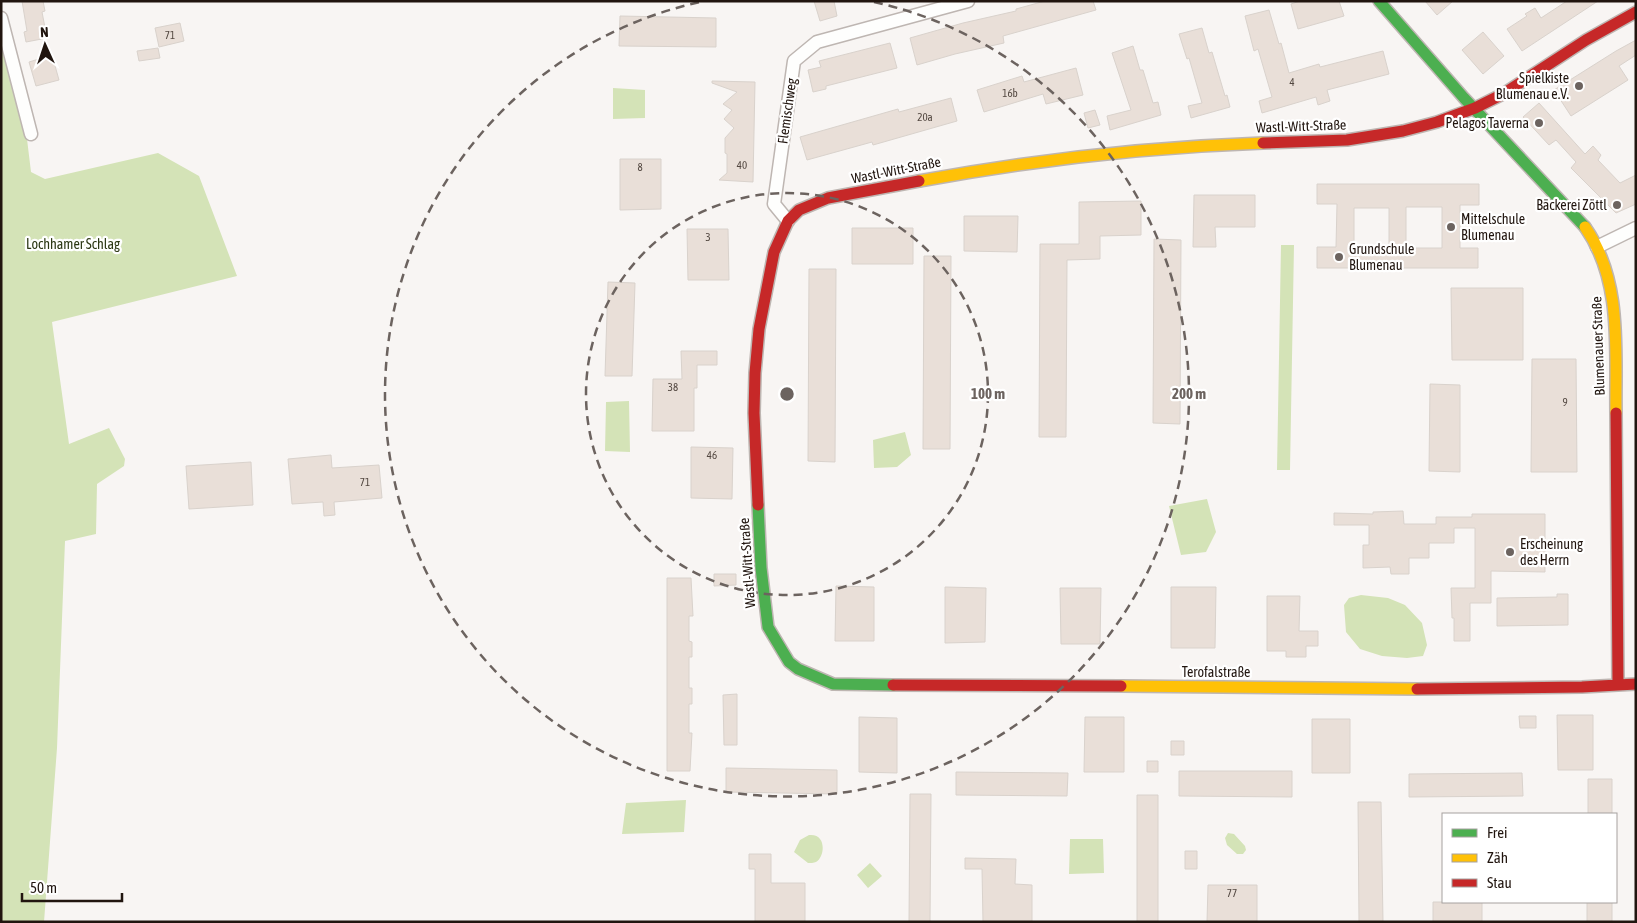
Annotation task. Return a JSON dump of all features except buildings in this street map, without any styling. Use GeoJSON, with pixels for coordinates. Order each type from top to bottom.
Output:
{"type":"FeatureCollection","features":[{"type":"Feature","properties":{"kind":"street","name":"Flemischweg"},"geometry":{"type":"LineString","coordinates":[[788,222],[774,204],[794,61],[817,42],[968,1]]}},
{"type":"Feature","properties":{"kind":"street","name":"Blumenauer Straße"},"geometry":{"type":"LineString","coordinates":[[1379,1],[1475,108],[1578,218],[1597,247],[1610,282],[1614,312],[1618,685]]}},
{"type":"Feature","properties":{"kind":"street","name":"Wastl-Witt-Straße"},"geometry":{"type":"LineString","coordinates":[[798,669],[789,662],[768,628],[761,568],[754,413],[756,360],[774,252],[788,222],[799,210],[828,198],[978,170],[1181,147],[1347,140],[1403,131],[1437,122],[1475,108],[1503,94],[1586,40],[1636,12]]}},
{"type":"Feature","properties":{"kind":"street"},"geometry":{"type":"LineString","coordinates":[[1,18],[31,134]]}},
{"type":"Feature","properties":{"kind":"street"},"geometry":{"type":"LineString","coordinates":[[1597,247],[1636,228]]}},
{"type":"Feature","properties":{"kind":"street","name":"Terofalstraße"},"geometry":{"type":"LineString","coordinates":[[798,669],[833,684],[881,685],[1418,689],[1636,684]]}},
{"type":"Feature","properties":{"kind":"green space","name":"Lochhamer Schlag"},"geometry":{"type":"Polygon","coordinates":[[[1,36],[27,139],[31,172],[45,179],[158,153],[199,176],[237,276],[52,322],[69,444],[109,428],[125,459],[124,466],[97,484],[96,534],[65,541],[57,748],[44,922],[1,922],[1,36]]]}},
{"type":"Feature","properties":{"kind":"green space"},"geometry":{"type":"Polygon","coordinates":[[[613,88],[645,90],[645,118],[613,119],[613,88]]]}},
{"type":"Feature","properties":{"kind":"green space"},"geometry":{"type":"Polygon","coordinates":[[[1281,245],[1294,245],[1290,470],[1277,470],[1281,245]]]}},
{"type":"Feature","properties":{"kind":"green space"},"geometry":{"type":"Polygon","coordinates":[[[629,401],[630,452],[605,451],[606,402],[629,401]]]}},
{"type":"Feature","properties":{"kind":"green space"},"geometry":{"type":"Polygon","coordinates":[[[905,432],[911,455],[897,467],[874,468],[873,440],[905,432]]]}},
{"type":"Feature","properties":{"kind":"green space"},"geometry":{"type":"Polygon","coordinates":[[[1207,499],[1216,532],[1206,552],[1181,555],[1169,506],[1207,499]]]}},
{"type":"Feature","properties":{"kind":"green space"},"geometry":{"type":"Polygon","coordinates":[[[1361,595],[1388,598],[1405,605],[1422,623],[1427,645],[1423,656],[1407,658],[1382,656],[1360,649],[1346,632],[1344,605],[1349,598],[1361,595]]]}},
{"type":"Feature","properties":{"kind":"green space"},"geometry":{"type":"Polygon","coordinates":[[[686,800],[684,832],[622,834],[626,803],[686,800]]]}},
{"type":"Feature","properties":{"kind":"green space"},"geometry":{"type":"Polygon","coordinates":[[[1228,833],[1234,834],[1245,846],[1246,850],[1243,854],[1237,854],[1227,845],[1225,838],[1228,833]]]}},
{"type":"Feature","properties":{"kind":"green space"},"geometry":{"type":"Polygon","coordinates":[[[809,835],[815,835],[819,838],[823,846],[819,859],[814,863],[808,863],[794,852],[800,840],[809,835]]]}},
{"type":"Feature","properties":{"kind":"green space"},"geometry":{"type":"Polygon","coordinates":[[[1070,839],[1103,839],[1104,873],[1069,874],[1070,839]]]}},
{"type":"Feature","properties":{"kind":"green space"},"geometry":{"type":"Polygon","coordinates":[[[870,863],[882,876],[868,888],[857,875],[870,863]]]}},
{"type":"Feature","properties":{"kind":"traffic: fast"},"geometry":{"type":"LineString","coordinates":[[1379,1],[1464,98],[1585,227]]}},
{"type":"Feature","properties":{"kind":"traffic: fast"},"geometry":{"type":"LineString","coordinates":[[758,505],[761,568],[768,627],[789,662],[798,669],[833,684],[893,685]]}},
{"type":"Feature","properties":{"kind":"traffic: slow"},"geometry":{"type":"LineString","coordinates":[[919,181],[1005,167],[1134,151],[1263,143]]}},
{"type":"Feature","properties":{"kind":"traffic: slow"},"geometry":{"type":"LineString","coordinates":[[1585,227],[1597,248],[1606,270],[1611,293],[1616,341],[1616,413]]}},
{"type":"Feature","properties":{"kind":"traffic: slow"},"geometry":{"type":"LineString","coordinates":[[1121,686],[1417,689]]}},
{"type":"Feature","properties":{"kind":"traffic: jam"},"geometry":{"type":"LineString","coordinates":[[1263,143],[1347,140],[1403,131],[1437,122],[1475,108],[1503,94],[1586,40],[1636,12]]}},
{"type":"Feature","properties":{"kind":"traffic: jam"},"geometry":{"type":"LineString","coordinates":[[758,505],[754,413],[759,329],[774,252],[788,221],[799,210],[828,198],[919,181]]}},
{"type":"Feature","properties":{"kind":"traffic: jam"},"geometry":{"type":"LineString","coordinates":[[1616,413],[1618,685]]}},
{"type":"Feature","properties":{"kind":"traffic: jam"},"geometry":{"type":"LineString","coordinates":[[1417,689],[1582,687],[1636,684]]}},
{"type":"Feature","properties":{"kind":"traffic: jam"},"geometry":{"type":"LineString","coordinates":[[893,685],[1121,686]]}},
{"type":"Feature","properties":{"kind":"place","name":"Spielkiste Blumenau e.V."},"geometry":{"type":"Point","coordinates":[1579,86]}},
{"type":"Feature","properties":{"kind":"place","name":"Pelagos Taverna"},"geometry":{"type":"Point","coordinates":[1539,123]}},
{"type":"Feature","properties":{"kind":"place","name":"Bäckerei Zöttl"},"geometry":{"type":"Point","coordinates":[1617,205]}},
{"type":"Feature","properties":{"kind":"place","name":"Mittelschule Blumenau"},"geometry":{"type":"Point","coordinates":[1451,227]}},
{"type":"Feature","properties":{"kind":"place","name":"Grundschule Blumenau"},"geometry":{"type":"Point","coordinates":[1339,257]}},
{"type":"Feature","properties":{"kind":"place","name":"Erscheinung des Herrn"},"geometry":{"type":"Point","coordinates":[1510,552]}}]}
